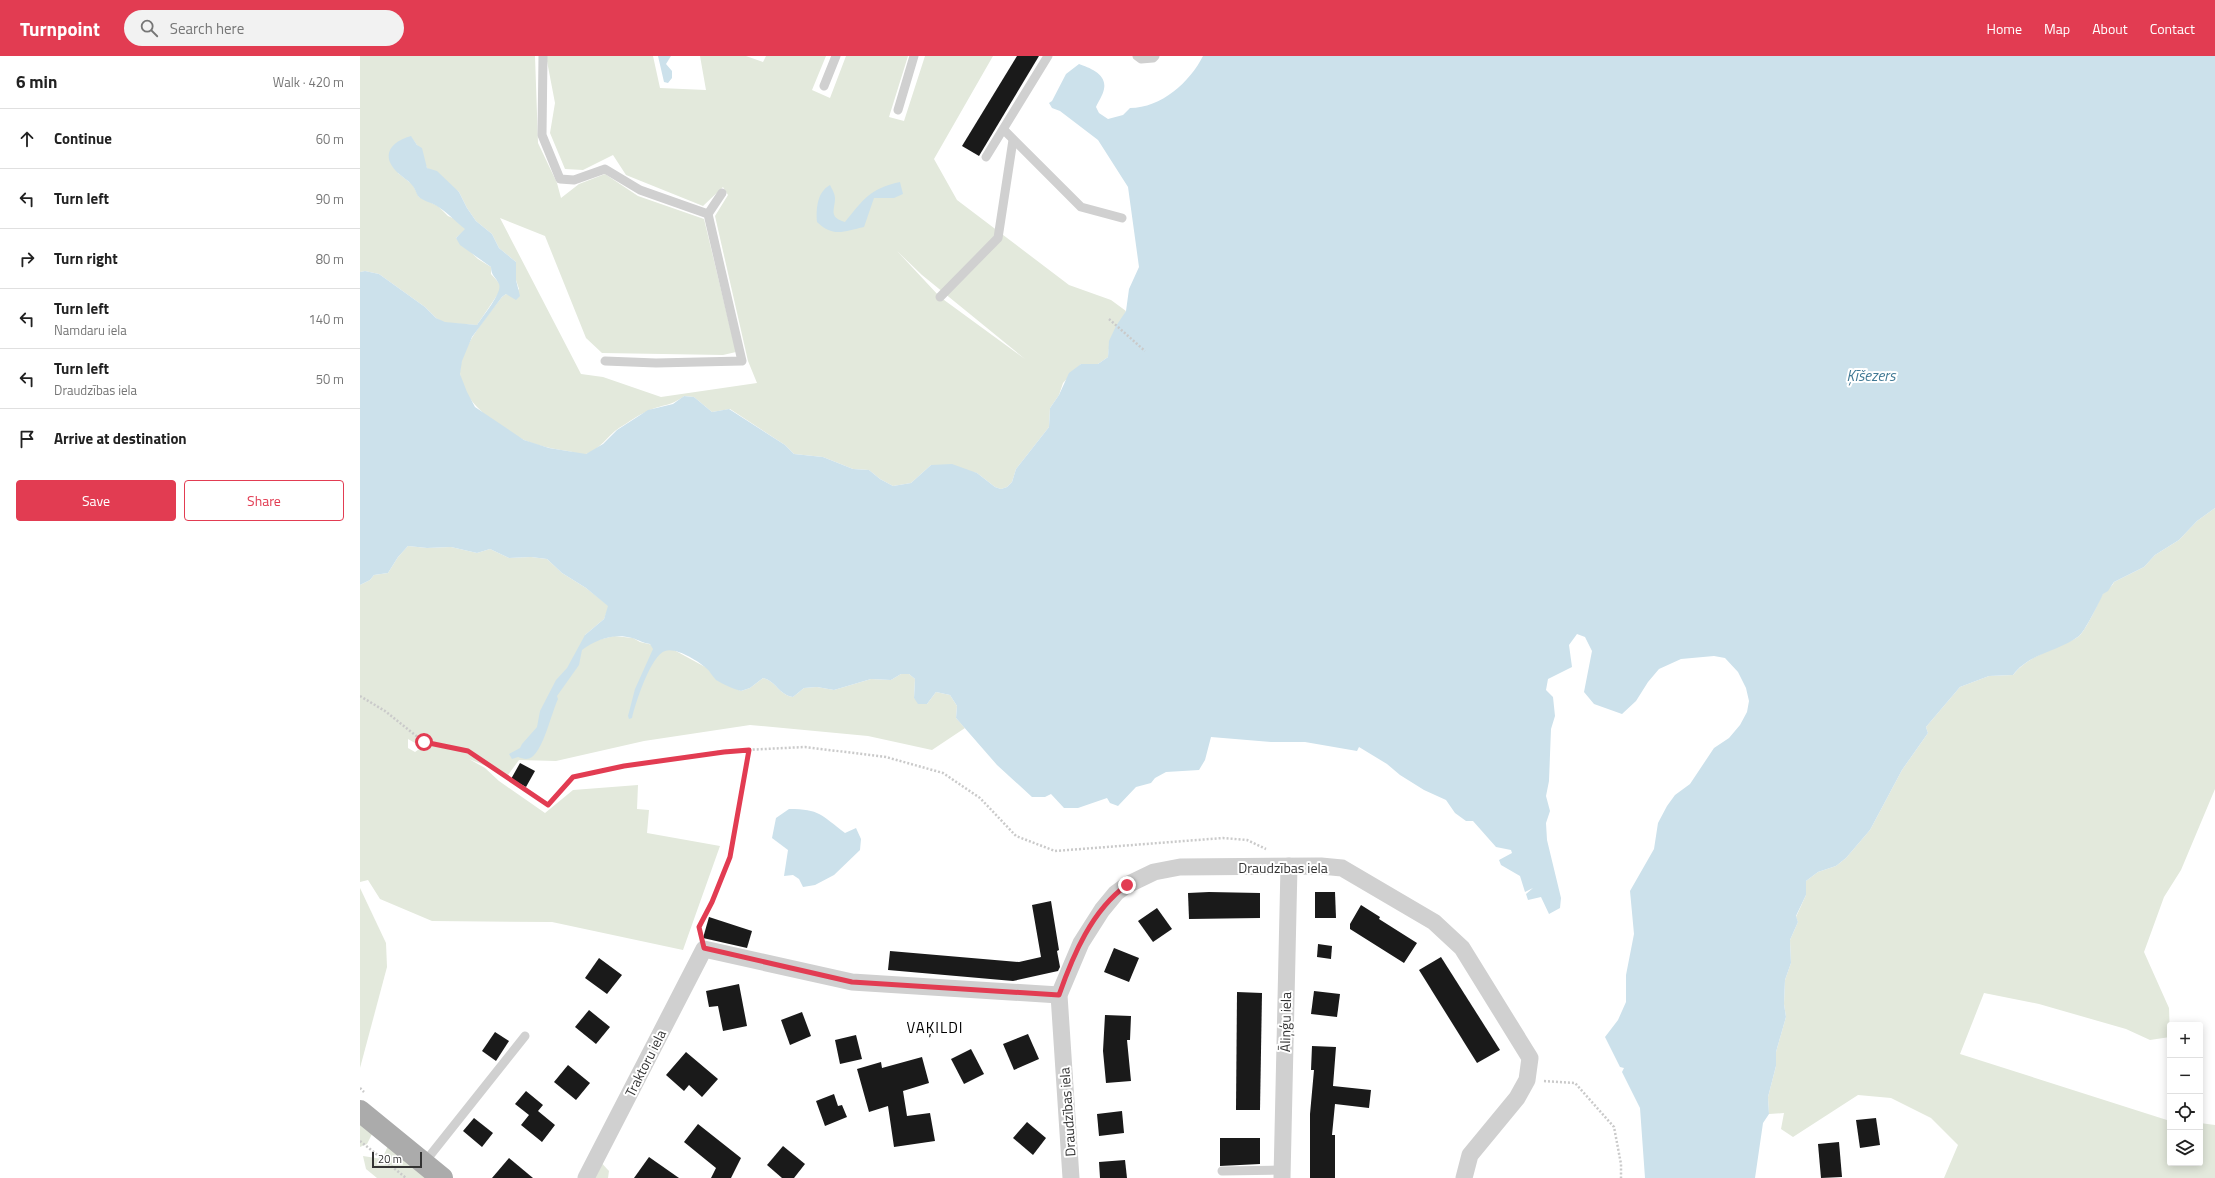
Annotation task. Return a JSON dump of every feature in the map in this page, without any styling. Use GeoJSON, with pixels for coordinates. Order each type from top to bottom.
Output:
{"type":"FeatureCollection","features":[{"type":"Feature","properties":{"kind":"main road"},"geometry":{"type":"LineString","coordinates":[[360,1111],[442,1178]]}},
{"type":"Feature","properties":{"kind":"street","name":"Draudzības iela"},"geometry":{"type":"LineString","coordinates":[[1071,1178],[1059,995],[1081,943],[1102,910],[1116,893],[1127,885],[1154,872],[1180,867],[1283,866],[1342,868],[1434,922],[1462,948],[1530,1058],[1527,1080],[1517,1098],[1470,1155],[1464,1178]]}},
{"type":"Feature","properties":{"kind":"street","name":"Āliņģu iela"},"geometry":{"type":"LineString","coordinates":[[1282,1174],[1283,866]]}},
{"type":"Feature","properties":{"kind":"street"},"geometry":{"type":"LineString","coordinates":[[704,948],[852,982],[1059,995]]}},
{"type":"Feature","properties":{"kind":"street","name":"Traktoru iela"},"geometry":{"type":"LineString","coordinates":[[586,1178],[704,948]]}},
{"type":"Feature","properties":{"kind":"lane"},"geometry":{"type":"LineString","coordinates":[[543,56],[542,135],[560,179],[574,180],[605,169],[640,190],[708,214]]}},
{"type":"Feature","properties":{"kind":"lane"},"geometry":{"type":"LineString","coordinates":[[824,86],[836,56]]}},
{"type":"Feature","properties":{"kind":"lane"},"geometry":{"type":"LineString","coordinates":[[898,110],[914,56]]}},
{"type":"Feature","properties":{"kind":"lane"},"geometry":{"type":"LineString","coordinates":[[986,156],[1004,130],[1048,56]]}},
{"type":"Feature","properties":{"kind":"lane"},"geometry":{"type":"LineString","coordinates":[[1137,56],[1141,59],[1153,58],[1155,56]]}},
{"type":"Feature","properties":{"kind":"lane"},"geometry":{"type":"LineString","coordinates":[[1004,130],[1081,207],[1122,218]]}},
{"type":"Feature","properties":{"kind":"lane"},"geometry":{"type":"LineString","coordinates":[[940,297],[998,238],[1013,140]]}},
{"type":"Feature","properties":{"kind":"lane"},"geometry":{"type":"LineString","coordinates":[[605,361],[656,363],[742,361],[708,214],[722,194]]}},
{"type":"Feature","properties":{"kind":"lane"},"geometry":{"type":"LineString","coordinates":[[424,1163],[525,1036]]}},
{"type":"Feature","properties":{"kind":"lane"},"geometry":{"type":"LineString","coordinates":[[1222,1171],[1282,1174]]}},
{"type":"Feature","properties":{"kind":"path"},"geometry":{"type":"LineString","coordinates":[[1109,319],[1145,351]]}},
{"type":"Feature","properties":{"kind":"path"},"geometry":{"type":"LineString","coordinates":[[360,696],[385,711],[424,742],[468,751],[548,805],[573,777],[624,766],[724,752],[805,747],[886,756],[943,773],[980,798],[1016,836],[1055,851],[1223,838],[1247,840],[1266,849],[1283,866]]}},
{"type":"Feature","properties":{"kind":"path"},"geometry":{"type":"LineString","coordinates":[[704,948],[699,927],[712,902],[730,857],[749,750]]}},
{"type":"Feature","properties":{"kind":"path"},"geometry":{"type":"LineString","coordinates":[[1527,1080],[1575,1083],[1614,1127],[1621,1164],[1621,1178]]}},
{"type":"Feature","properties":{"kind":"path"},"geometry":{"type":"LineString","coordinates":[[360,1141],[406,1178]]}},
{"type":"Feature","properties":{"kind":"shaded area"},"geometry":{"type":"Polygon","coordinates":[[[360,56],[535,56],[538,143],[557,183],[561,198],[579,184],[605,174],[638,196],[704,219],[736,352],[723,355],[602,353],[586,338],[545,236],[500,218],[581,374],[603,377],[661,397],[757,383],[748,361],[715,216],[728,195],[723,187],[703,206],[626,175],[613,155],[583,170],[565,169],[550,133],[555,103],[546,56],[653,56],[660,88],[706,90],[700,56],[746,56],[763,62],[766,56],[826,56],[812,90],[830,98],[846,56],[908,56],[889,117],[904,121],[925,56],[993,56],[934,159],[957,200],[1069,285],[1111,300],[1126,311],[1110,342],[1108,357],[1098,364],[1081,364],[1063,383],[1059,395],[1050,408],[1049,427],[1016,469],[1012,482],[1007,487],[1001,489],[995,487],[977,473],[931,465],[911,483],[893,486],[880,479],[869,470],[853,469],[823,457],[794,454],[785,445],[730,409],[712,412],[694,397],[684,396],[670,404],[641,414],[615,431],[596,449],[586,454],[540,446],[524,440],[504,429],[474,404],[462,383],[460,372],[461,362],[465,352],[482,322],[502,297],[506,294],[512,296],[519,289],[516,280],[516,262],[499,248],[492,234],[476,221],[459,192],[427,168],[417,145],[411,137],[398,173],[413,185],[419,197],[438,206],[448,216],[457,220],[466,229],[456,238],[478,259],[491,267],[491,274],[500,284],[500,291],[477,325],[445,323],[436,318],[425,307],[379,274],[365,271],[360,272],[360,56]],[[897,251],[940,297],[1025,359],[922,275],[897,251]]]}},
{"type":"Feature","properties":{"kind":"shaded area"},"geometry":{"type":"Polygon","coordinates":[[[2215,508],[2215,789],[2181,870],[2164,897],[2144,952],[2169,1008],[2169,1022],[2167,1022],[2167,1037],[2150,1040],[2126,1029],[2039,1004],[1984,993],[1960,1054],[2167,1120],[2167,1166],[2203,1166],[2203,1123],[2215,1125],[2215,1178],[1944,1178],[1958,1145],[1931,1118],[1891,1098],[1858,1095],[1793,1137],[1781,1129],[1784,1113],[1769,1114],[1768,1097],[1776,1066],[1776,1052],[1786,1017],[1784,1004],[1785,980],[1791,963],[1790,940],[1798,922],[1796,917],[1806,895],[1806,881],[1818,872],[1836,866],[1846,858],[1870,830],[1902,770],[1928,733],[1926,727],[1960,687],[1989,676],[2013,675],[2030,660],[2078,637],[2088,623],[2102,595],[2112,586],[2114,582],[2144,567],[2155,555],[2179,540],[2197,521],[2215,508]]]}},
{"type":"Feature","properties":{"kind":"shaded area"},"geometry":{"type":"Polygon","coordinates":[[[408,546],[427,548],[451,547],[477,553],[490,549],[509,558],[531,557],[547,559],[562,573],[586,588],[609,606],[604,619],[585,635],[594,641],[614,636],[633,638],[640,642],[674,650],[707,668],[717,680],[741,691],[750,688],[763,678],[771,682],[784,694],[793,697],[804,688],[817,687],[834,690],[871,679],[891,680],[901,674],[909,674],[915,679],[914,698],[927,704],[936,692],[950,695],[957,706],[956,718],[965,728],[932,750],[868,736],[750,725],[644,741],[556,761],[519,760],[508,775],[469,759],[485,768],[499,781],[545,813],[573,790],[638,785],[637,809],[649,810],[647,833],[720,846],[683,950],[552,922],[432,921],[380,899],[368,880],[360,882],[360,585],[370,580],[374,575],[388,573],[398,557],[408,546]],[[408,739],[408,748],[415,752],[422,747],[408,739]]]}},
{"type":"Feature","properties":{"kind":"shaded area"},"geometry":{"type":"Polygon","coordinates":[[[360,888],[386,943],[387,967],[360,1068],[360,888]]]}},
{"type":"Feature","properties":{"kind":"shaded area"},"geometry":{"type":"Polygon","coordinates":[[[360,1123],[373,1132],[367,1144],[360,1147],[360,1123]]]}},
{"type":"Feature","properties":{"kind":"shaded area"},"geometry":{"type":"Polygon","coordinates":[[[388,1146],[429,1178],[377,1178],[366,1169],[363,1156],[382,1159],[388,1146]]]}},
{"type":"Feature","properties":{"kind":"shaded area"},"geometry":{"type":"Polygon","coordinates":[[[596,1157],[609,1171],[608,1178],[586,1178],[596,1157]]]}},
{"type":"Feature","properties":{"kind":"water"},"geometry":{"type":"Polygon","coordinates":[[[658,56],[671,56],[666,64],[672,71],[672,78],[668,83],[664,82],[658,56]]]}},
{"type":"Feature","properties":{"kind":"water","name":"Ķīšezers"},"geometry":{"type":"Polygon","coordinates":[[[1203,56],[2215,56],[2215,508],[2197,521],[2179,540],[2155,555],[2144,567],[2114,582],[2108,591],[2103,594],[2088,623],[2079,636],[2062,646],[2035,657],[2013,675],[1989,676],[1960,687],[1926,727],[1928,733],[1902,770],[1870,830],[1846,858],[1836,866],[1818,872],[1806,881],[1806,895],[1796,916],[1798,922],[1790,940],[1791,963],[1785,980],[1784,1004],[1786,1017],[1776,1052],[1776,1066],[1768,1097],[1769,1114],[1763,1123],[1755,1178],[1645,1178],[1640,1108],[1622,1072],[1624,1068],[1620,1067],[1605,1037],[1618,1020],[1626,1002],[1626,975],[1634,934],[1630,891],[1654,849],[1658,823],[1675,795],[1690,784],[1714,748],[1729,738],[1740,725],[1747,712],[1749,701],[1746,688],[1738,672],[1725,658],[1714,656],[1681,659],[1659,669],[1648,682],[1636,701],[1622,714],[1594,704],[1584,692],[1592,651],[1585,637],[1577,634],[1569,645],[1572,667],[1548,679],[1546,690],[1553,697],[1555,716],[1551,729],[1549,781],[1546,796],[1550,811],[1546,823],[1547,840],[1561,898],[1560,908],[1549,914],[1541,897],[1528,900],[1526,894],[1533,888],[1525,892],[1520,876],[1501,865],[1499,860],[1512,853],[1511,850],[1496,847],[1473,821],[1466,821],[1455,813],[1446,800],[1424,790],[1400,775],[1387,764],[1359,747],[1357,751],[1305,742],[1271,742],[1211,737],[1205,760],[1199,770],[1166,772],[1155,778],[1151,783],[1136,787],[1118,806],[1110,803],[1107,798],[1078,808],[1064,808],[1051,794],[1045,797],[1032,797],[997,765],[956,718],[957,706],[950,695],[936,692],[927,704],[918,704],[914,698],[915,679],[909,674],[901,674],[891,680],[871,679],[834,690],[817,687],[804,688],[793,697],[784,694],[771,682],[763,678],[750,688],[741,691],[735,689],[716,680],[707,669],[692,658],[670,650],[660,654],[654,661],[644,681],[632,718],[629,719],[628,716],[635,689],[653,649],[650,644],[632,638],[619,636],[606,638],[582,650],[579,665],[557,696],[558,699],[547,730],[536,753],[529,759],[518,757],[512,759],[509,754],[520,748],[537,727],[540,711],[556,680],[567,668],[585,635],[604,619],[608,606],[586,588],[562,573],[547,559],[531,557],[509,558],[490,549],[477,553],[451,547],[427,548],[408,546],[398,557],[388,573],[374,575],[370,580],[360,585],[360,272],[365,271],[379,274],[425,307],[436,318],[445,322],[477,325],[498,293],[499,288],[499,284],[492,272],[491,267],[460,245],[456,238],[465,229],[441,209],[420,198],[412,185],[393,167],[389,161],[390,150],[398,142],[411,136],[417,145],[422,148],[427,168],[437,171],[459,192],[476,221],[492,234],[499,248],[516,262],[516,280],[520,296],[516,300],[506,294],[502,297],[472,337],[462,361],[460,374],[475,407],[524,440],[549,448],[586,454],[603,444],[617,430],[648,410],[673,404],[684,396],[694,397],[712,412],[729,409],[785,445],[794,454],[823,457],[853,469],[869,470],[880,479],[893,486],[911,483],[931,465],[952,464],[977,473],[995,487],[1001,489],[1007,487],[1012,482],[1016,469],[1049,427],[1050,408],[1059,395],[1069,373],[1081,364],[1098,364],[1108,357],[1109,341],[1116,326],[1126,311],[1129,289],[1139,267],[1128,187],[1098,140],[1060,111],[1052,108],[1049,103],[1052,101],[1066,74],[1079,64],[1097,72],[1103,79],[1104,89],[1096,107],[1099,113],[1108,119],[1123,115],[1130,108],[1153,104],[1173,92],[1190,75],[1203,56]]]}},
{"type":"Feature","properties":{"kind":"water"},"geometry":{"type":"Polygon","coordinates":[[[900,182],[903,194],[894,198],[874,198],[864,227],[834,232],[828,230],[817,222],[818,201],[822,192],[830,185],[835,196],[834,215],[836,218],[845,222],[868,196],[881,188],[900,182]]]}},
{"type":"Feature","properties":{"kind":"water"},"geometry":{"type":"Polygon","coordinates":[[[789,809],[807,810],[820,814],[845,833],[856,828],[861,839],[860,850],[834,875],[815,885],[803,887],[799,879],[793,875],[784,876],[788,850],[772,838],[776,818],[789,809]]]}},
{"type":"Feature","properties":{"kind":"building"},"geometry":{"type":"Polygon","coordinates":[[[1017,56],[1039,56],[979,156],[962,146],[1017,56]]]}},
{"type":"Feature","properties":{"kind":"building"},"geometry":{"type":"Polygon","coordinates":[[[520,763],[535,771],[526,787],[511,779],[520,763]]]}},
{"type":"Feature","properties":{"kind":"building"},"geometry":{"type":"Polygon","coordinates":[[[1315,892],[1335,892],[1336,918],[1315,918],[1315,892]]]}},
{"type":"Feature","properties":{"kind":"building"},"geometry":{"type":"Polygon","coordinates":[[[1188,893],[1260,893],[1260,918],[1189,919],[1188,893]]]}},
{"type":"Feature","properties":{"kind":"building"},"geometry":{"type":"Polygon","coordinates":[[[1051,901],[1059,950],[1057,951],[1060,967],[1058,971],[1013,981],[888,970],[890,951],[1019,962],[1041,957],[1032,905],[1051,901]]]}},
{"type":"Feature","properties":{"kind":"building"},"geometry":{"type":"Polygon","coordinates":[[[1361,905],[1380,917],[1379,919],[1417,943],[1404,963],[1350,929],[1350,924],[1361,905]]]}},
{"type":"Feature","properties":{"kind":"building"},"geometry":{"type":"Polygon","coordinates":[[[1157,908],[1172,929],[1153,942],[1138,921],[1157,908]]]}},
{"type":"Feature","properties":{"kind":"building"},"geometry":{"type":"Polygon","coordinates":[[[709,917],[752,931],[747,948],[703,938],[709,917]]]}},
{"type":"Feature","properties":{"kind":"building"},"geometry":{"type":"Polygon","coordinates":[[[1318,944],[1332,946],[1331,959],[1317,957],[1318,944]]]}},
{"type":"Feature","properties":{"kind":"building"},"geometry":{"type":"Polygon","coordinates":[[[1114,948],[1139,958],[1129,982],[1104,972],[1114,948]]]}},
{"type":"Feature","properties":{"kind":"building"},"geometry":{"type":"Polygon","coordinates":[[[1441,957],[1500,1050],[1477,1063],[1419,970],[1441,957]]]}},
{"type":"Feature","properties":{"kind":"building"},"geometry":{"type":"Polygon","coordinates":[[[599,958],[622,975],[607,994],[585,978],[599,958]]]}},
{"type":"Feature","properties":{"kind":"building"},"geometry":{"type":"Polygon","coordinates":[[[739,984],[747,1026],[723,1031],[718,1006],[709,1007],[706,991],[739,984]]]}},
{"type":"Feature","properties":{"kind":"building"},"geometry":{"type":"Polygon","coordinates":[[[1314,991],[1340,994],[1337,1017],[1311,1014],[1314,991]]]}},
{"type":"Feature","properties":{"kind":"building"},"geometry":{"type":"Polygon","coordinates":[[[1237,992],[1262,993],[1260,1110],[1236,1110],[1237,992]]]}},
{"type":"Feature","properties":{"kind":"building"},"geometry":{"type":"Polygon","coordinates":[[[589,1010],[610,1027],[596,1044],[575,1027],[589,1010]]]}},
{"type":"Feature","properties":{"kind":"building"},"geometry":{"type":"Polygon","coordinates":[[[802,1012],[811,1036],[790,1045],[781,1020],[802,1012]]]}},
{"type":"Feature","properties":{"kind":"building"},"geometry":{"type":"Polygon","coordinates":[[[1105,1015],[1131,1016],[1130,1040],[1127,1040],[1131,1081],[1106,1083],[1103,1051],[1105,1015]]]}},
{"type":"Feature","properties":{"kind":"building"},"geometry":{"type":"Polygon","coordinates":[[[495,1032],[509,1041],[496,1061],[482,1051],[495,1032]]]}},
{"type":"Feature","properties":{"kind":"building"},"geometry":{"type":"Polygon","coordinates":[[[1028,1034],[1039,1059],[1014,1070],[1003,1044],[1028,1034]]]}},
{"type":"Feature","properties":{"kind":"building"},"geometry":{"type":"Polygon","coordinates":[[[856,1035],[862,1059],[840,1064],[835,1040],[856,1035]]]}},
{"type":"Feature","properties":{"kind":"building"},"geometry":{"type":"Polygon","coordinates":[[[1312,1046],[1336,1047],[1333,1086],[1371,1090],[1369,1108],[1335,1104],[1332,1135],[1335,1135],[1335,1178],[1310,1178],[1310,1114],[1314,1070],[1311,1070],[1312,1046]]]}},
{"type":"Feature","properties":{"kind":"building"},"geometry":{"type":"Polygon","coordinates":[[[971,1049],[984,1074],[964,1084],[951,1059],[971,1049]]]}},
{"type":"Feature","properties":{"kind":"building"},"geometry":{"type":"Polygon","coordinates":[[[686,1052],[718,1079],[702,1097],[689,1085],[684,1091],[666,1075],[686,1052]]]}},
{"type":"Feature","properties":{"kind":"building"},"geometry":{"type":"Polygon","coordinates":[[[922,1057],[929,1083],[903,1091],[907,1116],[930,1113],[935,1141],[894,1147],[888,1106],[869,1112],[857,1069],[881,1062],[882,1068],[922,1057]]]}},
{"type":"Feature","properties":{"kind":"building"},"geometry":{"type":"Polygon","coordinates":[[[568,1065],[590,1083],[576,1100],[554,1082],[568,1065]]]}},
{"type":"Feature","properties":{"kind":"building"},"geometry":{"type":"Polygon","coordinates":[[[526,1091],[543,1105],[538,1111],[555,1125],[542,1142],[521,1125],[529,1115],[515,1104],[526,1091]]]}},
{"type":"Feature","properties":{"kind":"building"},"geometry":{"type":"Polygon","coordinates":[[[834,1094],[838,1106],[842,1105],[847,1117],[825,1126],[816,1101],[834,1094]]]}},
{"type":"Feature","properties":{"kind":"building"},"geometry":{"type":"Polygon","coordinates":[[[1122,1111],[1124,1133],[1099,1136],[1097,1114],[1122,1111]]]}},
{"type":"Feature","properties":{"kind":"building"},"geometry":{"type":"Polygon","coordinates":[[[474,1118],[493,1133],[482,1147],[463,1131],[474,1118]]]}},
{"type":"Feature","properties":{"kind":"building"},"geometry":{"type":"Polygon","coordinates":[[[1876,1118],[1880,1145],[1860,1148],[1856,1120],[1876,1118]]]}},
{"type":"Feature","properties":{"kind":"building"},"geometry":{"type":"Polygon","coordinates":[[[1027,1122],[1046,1138],[1033,1155],[1013,1138],[1027,1122]]]}},
{"type":"Feature","properties":{"kind":"building"},"geometry":{"type":"Polygon","coordinates":[[[698,1124],[741,1158],[731,1178],[711,1178],[716,1168],[684,1142],[698,1124]]]}},
{"type":"Feature","properties":{"kind":"building"},"geometry":{"type":"Polygon","coordinates":[[[1220,1138],[1260,1138],[1260,1164],[1220,1166],[1220,1138]]]}},
{"type":"Feature","properties":{"kind":"building"},"geometry":{"type":"Polygon","coordinates":[[[1839,1142],[1842,1177],[1821,1178],[1818,1144],[1839,1142]]]}},
{"type":"Feature","properties":{"kind":"building"},"geometry":{"type":"Polygon","coordinates":[[[783,1146],[805,1164],[794,1178],[782,1178],[767,1165],[783,1146]]]}},
{"type":"Feature","properties":{"kind":"building"},"geometry":{"type":"Polygon","coordinates":[[[649,1157],[679,1178],[634,1178],[649,1157]]]}},
{"type":"Feature","properties":{"kind":"building"},"geometry":{"type":"Polygon","coordinates":[[[509,1158],[533,1178],[492,1178],[509,1158]]]}},
{"type":"Feature","properties":{"kind":"building"},"geometry":{"type":"Polygon","coordinates":[[[1125,1160],[1127,1178],[1100,1178],[1099,1162],[1125,1160]]]}},
{"type":"Feature","properties":{"kind":"district","name":"VAĶILDI"},"geometry":{"type":"Point","coordinates":[935,1027]}},
{"type":"Feature","properties":{"kind":"route"},"geometry":{"type":"LineString","coordinates":[[424,742],[468,751],[548,805],[573,777],[624,766],[749,750],[730,857],[712,902],[699,927],[704,948],[852,982],[1059,995],[1081,943],[1102,910],[1116,893],[1127,885]]}}]}
